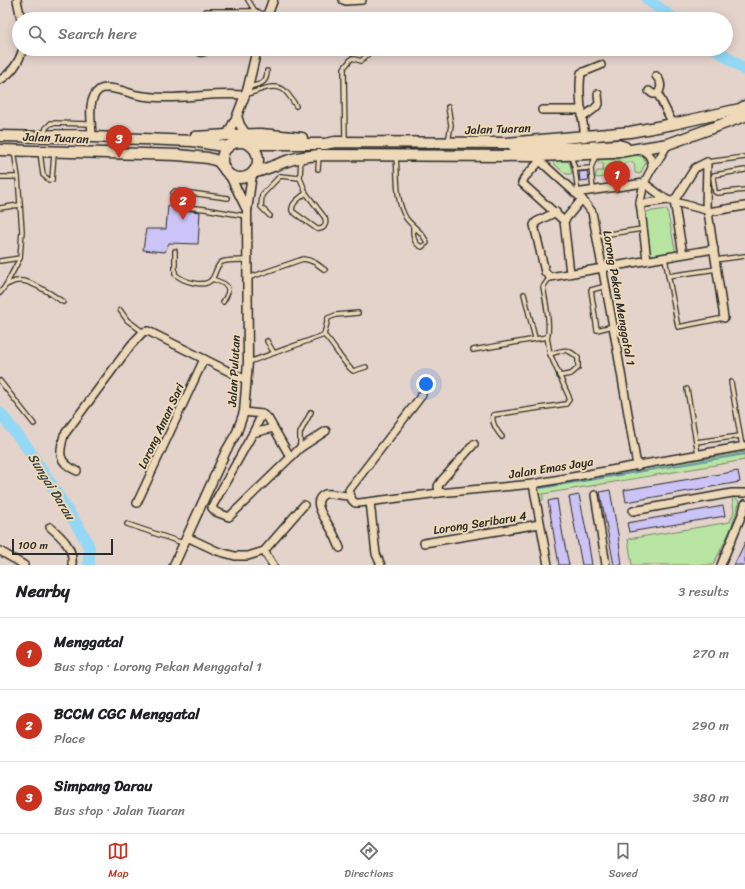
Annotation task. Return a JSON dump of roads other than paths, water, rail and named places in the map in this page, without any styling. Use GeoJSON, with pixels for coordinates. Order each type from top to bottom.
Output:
{"type":"FeatureCollection","features":[{"type":"Feature","properties":{"kind":"main road","name":"Jalan Tuaran"},"geometry":{"type":"LineString","coordinates":[[247,139],[325,144],[335,142],[507,143],[630,132],[743,111]]}},
{"type":"Feature","properties":{"kind":"main road","name":"Jalan Tuaran"},"geometry":{"type":"LineString","coordinates":[[252,174],[301,157],[319,155],[482,156],[539,159],[639,149],[668,144],[743,111]]}},
{"type":"Feature","properties":{"kind":"main road","name":"Jalan Tuaran"},"geometry":{"type":"LineString","coordinates":[[0,136],[92,134],[193,141],[228,147]]}},
{"type":"Feature","properties":{"kind":"main road"},"geometry":{"type":"LineString","coordinates":[[181,140],[227,135],[247,139],[255,149],[258,157],[258,166],[252,174],[240,178],[228,173],[223,165],[222,159],[224,152],[228,147],[247,139]]}},
{"type":"Feature","properties":{"kind":"main road"},"geometry":{"type":"LineString","coordinates":[[345,142],[352,148],[488,148],[491,150],[490,154],[482,156]]}},
{"type":"Feature","properties":{"kind":"main road"},"geometry":{"type":"LineString","coordinates":[[507,143],[517,148],[572,148],[618,145],[639,149]]}},
{"type":"Feature","properties":{"kind":"main road","name":"Jalan Tuaran"},"geometry":{"type":"LineString","coordinates":[[0,150],[137,153],[208,158],[218,161],[228,173]]}},
{"type":"Feature","properties":{"kind":"street"},"geometry":{"type":"LineString","coordinates":[[17,0],[20,12]]}},
{"type":"Feature","properties":{"kind":"street"},"geometry":{"type":"LineString","coordinates":[[268,12],[273,0]]}},
{"type":"Feature","properties":{"kind":"street"},"geometry":{"type":"LineString","coordinates":[[344,0],[362,0]]}},
{"type":"Feature","properties":{"kind":"street"},"geometry":{"type":"LineString","coordinates":[[0,80],[13,70],[21,56]]}},
{"type":"Feature","properties":{"kind":"street"},"geometry":{"type":"LineString","coordinates":[[227,135],[237,116],[248,87],[256,56]]}},
{"type":"Feature","properties":{"kind":"street"},"geometry":{"type":"LineString","coordinates":[[585,136],[582,118],[581,73],[601,65]]}},
{"type":"Feature","properties":{"kind":"street"},"geometry":{"type":"LineString","coordinates":[[656,76],[661,85],[661,89],[658,94]]}},
{"type":"Feature","properties":{"kind":"street"},"geometry":{"type":"LineString","coordinates":[[92,134],[92,99],[100,89],[106,88],[138,95],[166,98],[229,94],[244,96]]}},
{"type":"Feature","properties":{"kind":"street"},"geometry":{"type":"LineString","coordinates":[[649,91],[653,94],[658,94]]}},
{"type":"Feature","properties":{"kind":"street"},"geometry":{"type":"LineString","coordinates":[[582,118],[599,104],[598,94]]}},
{"type":"Feature","properties":{"kind":"street"},"geometry":{"type":"LineString","coordinates":[[658,94],[673,124]]}},
{"type":"Feature","properties":{"kind":"street"},"geometry":{"type":"LineString","coordinates":[[542,110],[582,110]]}},
{"type":"Feature","properties":{"kind":"street"},"geometry":{"type":"LineString","coordinates":[[237,116],[247,139]]}},
{"type":"Feature","properties":{"kind":"street"},"geometry":{"type":"LineString","coordinates":[[647,260],[640,204],[644,183],[668,144]]}},
{"type":"Feature","properties":{"kind":"street"},"geometry":{"type":"LineString","coordinates":[[639,149],[647,152],[652,160],[652,168]]}},
{"type":"Feature","properties":{"kind":"street"},"geometry":{"type":"LineString","coordinates":[[539,159],[522,183],[556,212],[564,221]]}},
{"type":"Feature","properties":{"kind":"street","name":"Lorong Pekan Menggatal 1"},"geometry":{"type":"LineString","coordinates":[[539,159],[578,195],[592,212],[637,466]]}},
{"type":"Feature","properties":{"kind":"street"},"geometry":{"type":"LineString","coordinates":[[640,204],[671,200],[695,168],[707,162],[711,184],[707,211],[724,318]]}},
{"type":"Feature","properties":{"kind":"street","name":"Jalan Pulutan"},"geometry":{"type":"LineString","coordinates":[[228,173],[247,214]]}},
{"type":"Feature","properties":{"kind":"street","name":"Jalan Pulutan"},"geometry":{"type":"LineString","coordinates":[[174,565],[226,451],[237,432],[244,412],[248,362],[246,260],[247,214],[252,174]]}},
{"type":"Feature","properties":{"kind":"street"},"geometry":{"type":"LineString","coordinates":[[570,273],[564,221],[578,195],[593,190],[644,183],[671,200],[707,211],[745,206]]}},
{"type":"Feature","properties":{"kind":"street"},"geometry":{"type":"LineString","coordinates":[[671,200],[683,254]]}},
{"type":"Feature","properties":{"kind":"street"},"geometry":{"type":"LineString","coordinates":[[556,212],[536,222],[534,225],[545,272],[550,277],[714,249]]}},
{"type":"Feature","properties":{"kind":"street"},"geometry":{"type":"LineString","coordinates":[[77,471],[66,466],[61,458],[60,452],[64,434],[131,345],[143,332],[148,331],[246,380]]}},
{"type":"Feature","properties":{"kind":"street","name":"Lorong Aman Sari"},"geometry":{"type":"LineString","coordinates":[[137,503],[204,358]]}},
{"type":"Feature","properties":{"kind":"street"},"geometry":{"type":"LineString","coordinates":[[340,548],[330,526],[320,513],[319,504],[321,497],[327,494],[350,496],[349,490],[422,395]]}},
{"type":"Feature","properties":{"kind":"street"},"geometry":{"type":"LineString","coordinates":[[244,412],[262,414],[268,418],[288,453],[292,456]]}},
{"type":"Feature","properties":{"kind":"street"},"geometry":{"type":"LineString","coordinates":[[262,414],[213,504],[212,508],[216,512],[229,517],[300,448],[326,431]]}},
{"type":"Feature","properties":{"kind":"street"},"geometry":{"type":"LineString","coordinates":[[253,433],[273,428]]}},
{"type":"Feature","properties":{"kind":"street"},"geometry":{"type":"LineString","coordinates":[[439,493],[438,486],[442,480],[474,444]]}},
{"type":"Feature","properties":{"kind":"street","name":"Jalan Emas Jaya"},"geometry":{"type":"LineString","coordinates":[[350,496],[355,503],[359,503],[439,493],[533,484],[744,446]]}},
{"type":"Feature","properties":{"kind":"street"},"geometry":{"type":"LineString","coordinates":[[533,484],[548,565]]}},
{"type":"Feature","properties":{"kind":"street"},"geometry":{"type":"LineString","coordinates":[[633,511],[732,493],[745,493]]}},
{"type":"Feature","properties":{"kind":"street"},"geometry":{"type":"LineString","coordinates":[[595,495],[606,565]]}},
{"type":"Feature","properties":{"kind":"street"},"geometry":{"type":"LineString","coordinates":[[370,502],[376,554],[381,565]]}},
{"type":"Feature","properties":{"kind":"street"},"geometry":{"type":"LineString","coordinates":[[721,565],[745,504]]}},
{"type":"Feature","properties":{"kind":"street"},"geometry":{"type":"LineString","coordinates":[[185,540],[235,556],[248,556],[264,551],[304,505]]}},
{"type":"Feature","properties":{"kind":"street","name":"Lorong Seribaru 4"},"geometry":{"type":"LineString","coordinates":[[424,543],[540,524]]}},
{"type":"Feature","properties":{"kind":"street"},"geometry":{"type":"LineString","coordinates":[[50,527],[66,543],[71,553],[72,565]]}},
{"type":"Feature","properties":{"kind":"street"},"geometry":{"type":"LineString","coordinates":[[0,551],[24,565]]}},
{"type":"Feature","properties":{"kind":"street"},"geometry":{"type":"LineString","coordinates":[[264,551],[273,565]]}},
{"type":"Feature","properties":{"kind":"lane"},"geometry":{"type":"LineString","coordinates":[[248,0],[255,11]]}},
{"type":"Feature","properties":{"kind":"lane"},"geometry":{"type":"LineString","coordinates":[[206,11],[255,11]]}},
{"type":"Feature","properties":{"kind":"lane"},"geometry":{"type":"LineString","coordinates":[[345,142],[344,68],[352,58],[361,61],[366,56]]}},
{"type":"Feature","properties":{"kind":"lane"},"geometry":{"type":"LineString","coordinates":[[248,87],[264,82],[267,78],[267,71]]}},
{"type":"Feature","properties":{"kind":"lane"},"geometry":{"type":"LineString","coordinates":[[244,96],[265,89],[279,87],[284,90],[296,106]]}},
{"type":"Feature","properties":{"kind":"lane"},"geometry":{"type":"LineString","coordinates":[[448,107],[451,125],[448,143]]}},
{"type":"Feature","properties":{"kind":"lane"},"geometry":{"type":"LineString","coordinates":[[45,132],[47,126],[51,123],[91,124]]}},
{"type":"Feature","properties":{"kind":"lane"},"geometry":{"type":"LineString","coordinates":[[22,136],[45,132],[92,134]]}},
{"type":"Feature","properties":{"kind":"lane"},"geometry":{"type":"LineString","coordinates":[[0,293],[6,285],[20,258],[22,231],[18,177],[14,150]]}},
{"type":"Feature","properties":{"kind":"lane"},"geometry":{"type":"LineString","coordinates":[[40,151],[44,175],[49,180],[52,180],[54,152]]}},
{"type":"Feature","properties":{"kind":"lane"},"geometry":{"type":"LineString","coordinates":[[593,190],[591,168],[597,154]]}},
{"type":"Feature","properties":{"kind":"lane"},"geometry":{"type":"LineString","coordinates":[[318,169],[319,155]]}},
{"type":"Feature","properties":{"kind":"lane"},"geometry":{"type":"LineString","coordinates":[[571,155],[575,169],[578,195]]}},
{"type":"Feature","properties":{"kind":"lane"},"geometry":{"type":"LineString","coordinates":[[396,156],[400,205],[413,227],[417,229],[426,240],[427,243],[422,247],[416,243],[413,237],[413,227]]}},
{"type":"Feature","properties":{"kind":"lane"},"geometry":{"type":"LineString","coordinates":[[301,157],[300,178],[306,193],[325,218],[326,224],[321,229],[317,229],[292,211],[294,204],[306,193]]}},
{"type":"Feature","properties":{"kind":"lane"},"geometry":{"type":"LineString","coordinates":[[707,162],[745,157]]}},
{"type":"Feature","properties":{"kind":"lane"},"geometry":{"type":"LineString","coordinates":[[575,169],[591,168]]}},
{"type":"Feature","properties":{"kind":"lane"},"geometry":{"type":"LineString","coordinates":[[745,170],[714,175],[711,184],[717,193],[745,190]]}},
{"type":"Feature","properties":{"kind":"lane"},"geometry":{"type":"LineString","coordinates":[[270,216],[261,207],[262,195],[280,176],[300,178]]}},
{"type":"Feature","properties":{"kind":"lane"},"geometry":{"type":"LineString","coordinates":[[0,177],[18,177]]}},
{"type":"Feature","properties":{"kind":"lane"},"geometry":{"type":"LineString","coordinates":[[228,198],[175,191],[173,193],[172,202],[175,206],[247,214]]}},
{"type":"Feature","properties":{"kind":"lane"},"geometry":{"type":"LineString","coordinates":[[0,208],[19,205]]}},
{"type":"Feature","properties":{"kind":"lane"},"geometry":{"type":"LineString","coordinates":[[596,236],[642,229]]}},
{"type":"Feature","properties":{"kind":"lane"},"geometry":{"type":"LineString","coordinates":[[175,251],[176,274],[179,277],[199,283],[212,280],[224,283],[229,290],[228,295],[223,302]]}},
{"type":"Feature","properties":{"kind":"lane"},"geometry":{"type":"LineString","coordinates":[[715,260],[745,256]]}},
{"type":"Feature","properties":{"kind":"lane"},"geometry":{"type":"LineString","coordinates":[[665,257],[678,327],[724,318]]}},
{"type":"Feature","properties":{"kind":"lane"},"geometry":{"type":"LineString","coordinates":[[0,261],[20,258]]}},
{"type":"Feature","properties":{"kind":"lane"},"geometry":{"type":"LineString","coordinates":[[212,280],[220,263],[223,261],[228,262],[236,259],[246,260]]}},
{"type":"Feature","properties":{"kind":"lane"},"geometry":{"type":"LineString","coordinates":[[247,278],[303,259],[315,262],[325,270]]}},
{"type":"Feature","properties":{"kind":"lane"},"geometry":{"type":"LineString","coordinates":[[668,276],[717,269]]}},
{"type":"Feature","properties":{"kind":"lane"},"geometry":{"type":"LineString","coordinates":[[502,437],[495,429],[492,418],[493,415],[566,404],[569,400],[550,354],[547,337],[549,333],[549,325],[543,287],[550,277]]}},
{"type":"Feature","properties":{"kind":"lane"},"geometry":{"type":"LineString","coordinates":[[6,285],[18,281],[29,283],[51,293],[63,302]]}},
{"type":"Feature","properties":{"kind":"lane"},"geometry":{"type":"LineString","coordinates":[[606,286],[591,290],[597,330],[613,326]]}},
{"type":"Feature","properties":{"kind":"lane"},"geometry":{"type":"LineString","coordinates":[[524,294],[535,338]]}},
{"type":"Feature","properties":{"kind":"lane"},"geometry":{"type":"LineString","coordinates":[[120,310],[127,320],[143,332]]}},
{"type":"Feature","properties":{"kind":"lane"},"geometry":{"type":"LineString","coordinates":[[324,335],[328,318],[336,315],[358,313]]}},
{"type":"Feature","properties":{"kind":"lane"},"geometry":{"type":"LineString","coordinates":[[248,362],[324,335]]}},
{"type":"Feature","properties":{"kind":"lane"},"geometry":{"type":"LineString","coordinates":[[324,335],[339,353],[345,364],[353,371],[366,367]]}},
{"type":"Feature","properties":{"kind":"lane"},"geometry":{"type":"LineString","coordinates":[[473,350],[547,337]]}},
{"type":"Feature","properties":{"kind":"lane"},"geometry":{"type":"LineString","coordinates":[[267,341],[274,352]]}},
{"type":"Feature","properties":{"kind":"lane"},"geometry":{"type":"LineString","coordinates":[[550,354],[563,350],[571,352],[578,358],[578,368],[571,374],[559,376]]}},
{"type":"Feature","properties":{"kind":"lane"},"geometry":{"type":"LineString","coordinates":[[0,381],[34,424]]}},
{"type":"Feature","properties":{"kind":"lane"},"geometry":{"type":"LineString","coordinates":[[731,382],[740,436],[744,446]]}},
{"type":"Feature","properties":{"kind":"lane"},"geometry":{"type":"LineString","coordinates":[[687,389],[698,454]]}},
{"type":"Feature","properties":{"kind":"lane"},"geometry":{"type":"LineString","coordinates":[[300,448],[300,433],[311,412]]}},
{"type":"Feature","properties":{"kind":"lane"},"geometry":{"type":"LineString","coordinates":[[696,442],[740,436]]}},
{"type":"Feature","properties":{"kind":"lane"},"geometry":{"type":"LineString","coordinates":[[128,524],[185,540]]}},
{"type":"Feature","properties":{"kind":"waterway"},"geometry":{"type":"LineString","coordinates":[[648,0],[664,12]]}},
{"type":"Feature","properties":{"kind":"waterway"},"geometry":{"type":"LineString","coordinates":[[726,56],[745,70]]}},
{"type":"Feature","properties":{"kind":"waterway","name":"Sungai Darau"},"geometry":{"type":"LineString","coordinates":[[0,413],[29,450],[85,538],[89,548],[89,565]]}},
{"type":"Feature","properties":{"kind":"waterway"},"geometry":{"type":"LineString","coordinates":[[541,488],[745,454]]}},
{"type":"Feature","properties":{"kind":"place","name":"Simpang Darau"},"geometry":{"type":"Point","coordinates":[119,158]}},
{"type":"Feature","properties":{"kind":"place","name":"Menggatal"},"geometry":{"type":"Point","coordinates":[617,194]}},
{"type":"Feature","properties":{"kind":"place","name":"BCCM CGC Menggatal"},"geometry":{"type":"Point","coordinates":[183,220]}}]}
